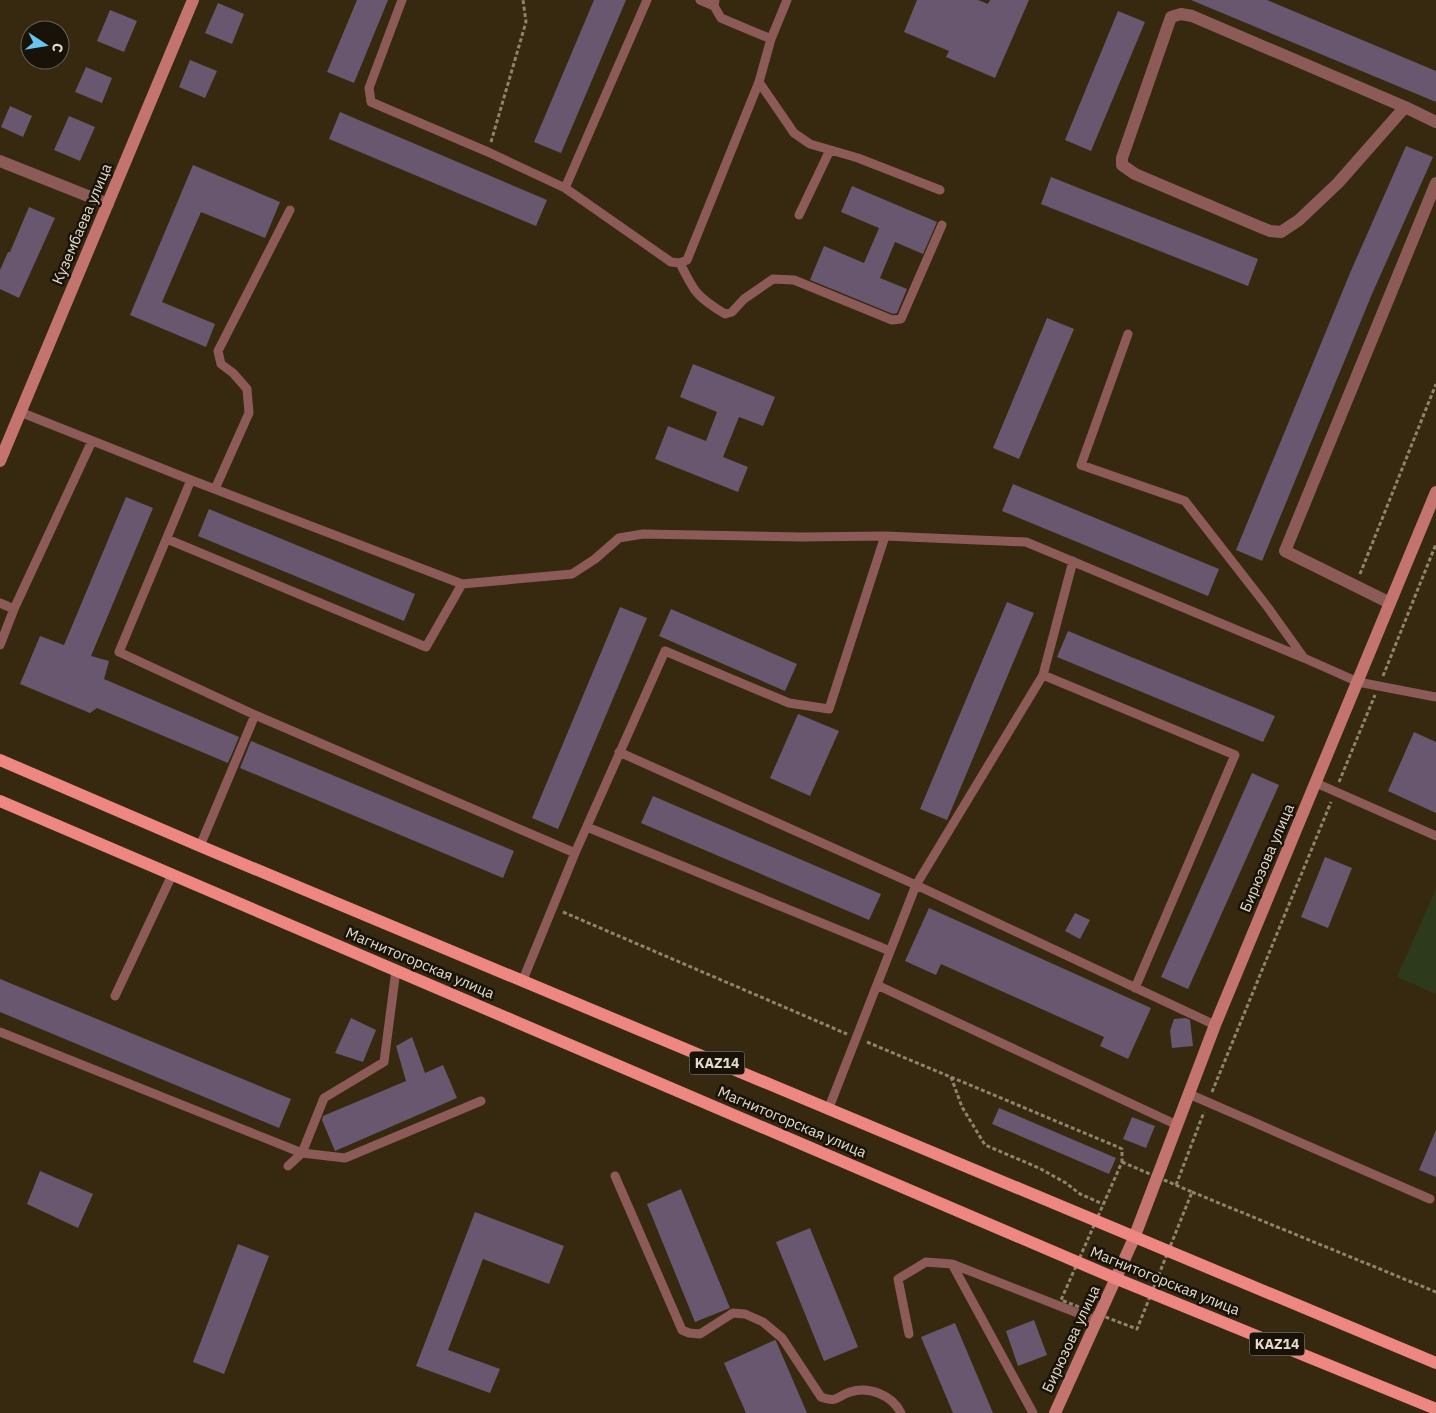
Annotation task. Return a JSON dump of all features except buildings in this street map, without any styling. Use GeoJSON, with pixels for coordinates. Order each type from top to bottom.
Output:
{"type":"FeatureCollection","features":[{"type":"Feature","properties":{"kind":"main road","name":"Магнитогорская улица"},"geometry":{"type":"LineString","coordinates":[[0,760],[522,982],[1436,1364]]}},
{"type":"Feature","properties":{"kind":"main road","name":"Магнитогорская улица"},"geometry":{"type":"LineString","coordinates":[[0,801],[1117,1280],[1436,1409]]}},
{"type":"Feature","properties":{"kind":"street","name":"Кузембаева улица"},"geometry":{"type":"LineString","coordinates":[[0,461],[193,0]]}},
{"type":"Feature","properties":{"kind":"street"},"geometry":{"type":"LineString","coordinates":[[1405,107],[1338,183],[1299,220],[1281,232],[1270,231],[1260,227],[1135,174],[1122,165],[1122,158],[1171,17],[1176,15],[1192,16],[1405,107],[1436,122]]}},
{"type":"Feature","properties":{"kind":"street"},"geometry":{"type":"LineString","coordinates":[[0,161],[108,204]]}},
{"type":"Feature","properties":{"kind":"street"},"geometry":{"type":"LineString","coordinates":[[1390,603],[1285,551],[1436,183]]}},
{"type":"Feature","properties":{"kind":"street","name":"Бирюзова улица"},"geometry":{"type":"LineString","coordinates":[[1056,1413],[1117,1280],[1215,1025],[1436,492]]}},
{"type":"Feature","properties":{"kind":"lane"},"geometry":{"type":"LineString","coordinates":[[402,0],[369,88],[370,102],[488,152],[565,188],[672,262],[680,263],[687,260],[760,82],[771,39],[787,0]]}},
{"type":"Feature","properties":{"kind":"lane"},"geometry":{"type":"LineString","coordinates":[[565,188],[647,0]]}},
{"type":"Feature","properties":{"kind":"lane"},"geometry":{"type":"LineString","coordinates":[[700,0],[714,3],[721,18],[771,39]]}},
{"type":"Feature","properties":{"kind":"lane"},"geometry":{"type":"LineString","coordinates":[[760,82],[794,134],[810,144],[858,158],[940,190]]}},
{"type":"Feature","properties":{"kind":"lane"},"geometry":{"type":"LineString","coordinates":[[799,215],[830,150]]}},
{"type":"Feature","properties":{"kind":"lane"},"geometry":{"type":"LineString","coordinates":[[215,489],[249,413],[247,389],[233,373],[221,364],[218,351],[290,210]]}},
{"type":"Feature","properties":{"kind":"lane"},"geometry":{"type":"LineString","coordinates":[[680,263],[693,290],[704,302],[725,314],[732,312],[744,299],[773,279],[794,280],[892,320],[897,320],[901,318],[942,225]]}},
{"type":"Feature","properties":{"kind":"lane"},"geometry":{"type":"LineString","coordinates":[[1128,334],[1081,465],[1185,501],[1266,605],[1304,658]]}},
{"type":"Feature","properties":{"kind":"lane"},"geometry":{"type":"LineString","coordinates":[[20,412],[462,584],[572,574],[595,560],[619,538],[643,534],[801,537],[885,536],[1026,542],[1358,682],[1436,697]]}},
{"type":"Feature","properties":{"kind":"lane"},"geometry":{"type":"LineString","coordinates":[[0,646],[14,609],[92,441]]}},
{"type":"Feature","properties":{"kind":"lane"},"geometry":{"type":"LineString","coordinates":[[191,480],[120,652],[255,715],[575,853]]}},
{"type":"Feature","properties":{"kind":"lane"},"geometry":{"type":"LineString","coordinates":[[522,982],[575,853],[665,651],[789,702],[829,709],[885,536]]}},
{"type":"Feature","properties":{"kind":"lane"},"geometry":{"type":"LineString","coordinates":[[167,539],[426,646],[462,584]]}},
{"type":"Feature","properties":{"kind":"lane"},"geometry":{"type":"LineString","coordinates":[[828,1110],[916,885],[1044,675],[1073,562]]}},
{"type":"Feature","properties":{"kind":"lane"},"geometry":{"type":"LineString","coordinates":[[0,603],[14,609]]}},
{"type":"Feature","properties":{"kind":"lane"},"geometry":{"type":"LineString","coordinates":[[1044,675],[1235,756],[1135,988]]}},
{"type":"Feature","properties":{"kind":"lane"},"geometry":{"type":"LineString","coordinates":[[200,846],[255,715]]}},
{"type":"Feature","properties":{"kind":"lane"},"geometry":{"type":"LineString","coordinates":[[619,752],[916,885],[1215,1025]]}},
{"type":"Feature","properties":{"kind":"lane"},"geometry":{"type":"LineString","coordinates":[[1316,783],[1436,836]]}},
{"type":"Feature","properties":{"kind":"lane"},"geometry":{"type":"LineString","coordinates":[[587,826],[890,950]]}},
{"type":"Feature","properties":{"kind":"lane"},"geometry":{"type":"LineString","coordinates":[[115,996],[172,875]]}},
{"type":"Feature","properties":{"kind":"lane"},"geometry":{"type":"LineString","coordinates":[[288,1166],[302,1153],[324,1098],[384,1062],[396,970]]}},
{"type":"Feature","properties":{"kind":"lane"},"geometry":{"type":"LineString","coordinates":[[877,985],[1177,1125]]}},
{"type":"Feature","properties":{"kind":"lane"},"geometry":{"type":"LineString","coordinates":[[0,1032],[302,1153],[345,1158],[481,1101]]}},
{"type":"Feature","properties":{"kind":"lane"},"geometry":{"type":"LineString","coordinates":[[1189,1094],[1430,1199]]}},
{"type":"Feature","properties":{"kind":"lane"},"geometry":{"type":"LineString","coordinates":[[615,1176],[682,1330],[700,1334],[733,1313],[746,1314],[764,1322],[782,1338],[821,1397],[836,1400],[851,1392],[876,1391],[897,1407],[901,1413]]}},
{"type":"Feature","properties":{"kind":"lane"},"geometry":{"type":"LineString","coordinates":[[909,1334],[898,1279],[926,1262],[952,1264],[1098,1321]]}},
{"type":"Feature","properties":{"kind":"lane"},"geometry":{"type":"LineString","coordinates":[[952,1264],[1033,1413]]}},
{"type":"Feature","properties":{"kind":"path"},"geometry":{"type":"LineString","coordinates":[[488,152],[526,22],[523,0]]}},
{"type":"Feature","properties":{"kind":"path"},"geometry":{"type":"LineString","coordinates":[[1356,586],[1436,384]]}},
{"type":"Feature","properties":{"kind":"path"},"geometry":{"type":"LineString","coordinates":[[1176,1185],[1208,1102],[1436,544]]}},
{"type":"Feature","properties":{"kind":"path"},"geometry":{"type":"LineString","coordinates":[[552,907],[856,1038],[1118,1147],[1122,1149],[1122,1162]]}},
{"type":"Feature","properties":{"kind":"path"},"geometry":{"type":"LineString","coordinates":[[950,1077],[962,1106],[985,1145],[1039,1168],[1066,1183],[1080,1194],[1103,1204]]}},
{"type":"Feature","properties":{"kind":"path"},"geometry":{"type":"LineString","coordinates":[[1192,1192],[1436,1292]]}},
{"type":"Feature","properties":{"kind":"green space"},"geometry":{"type":"Polygon","coordinates":[[[1436,889],[1436,994],[1397,977],[1436,889]]]}}]}
